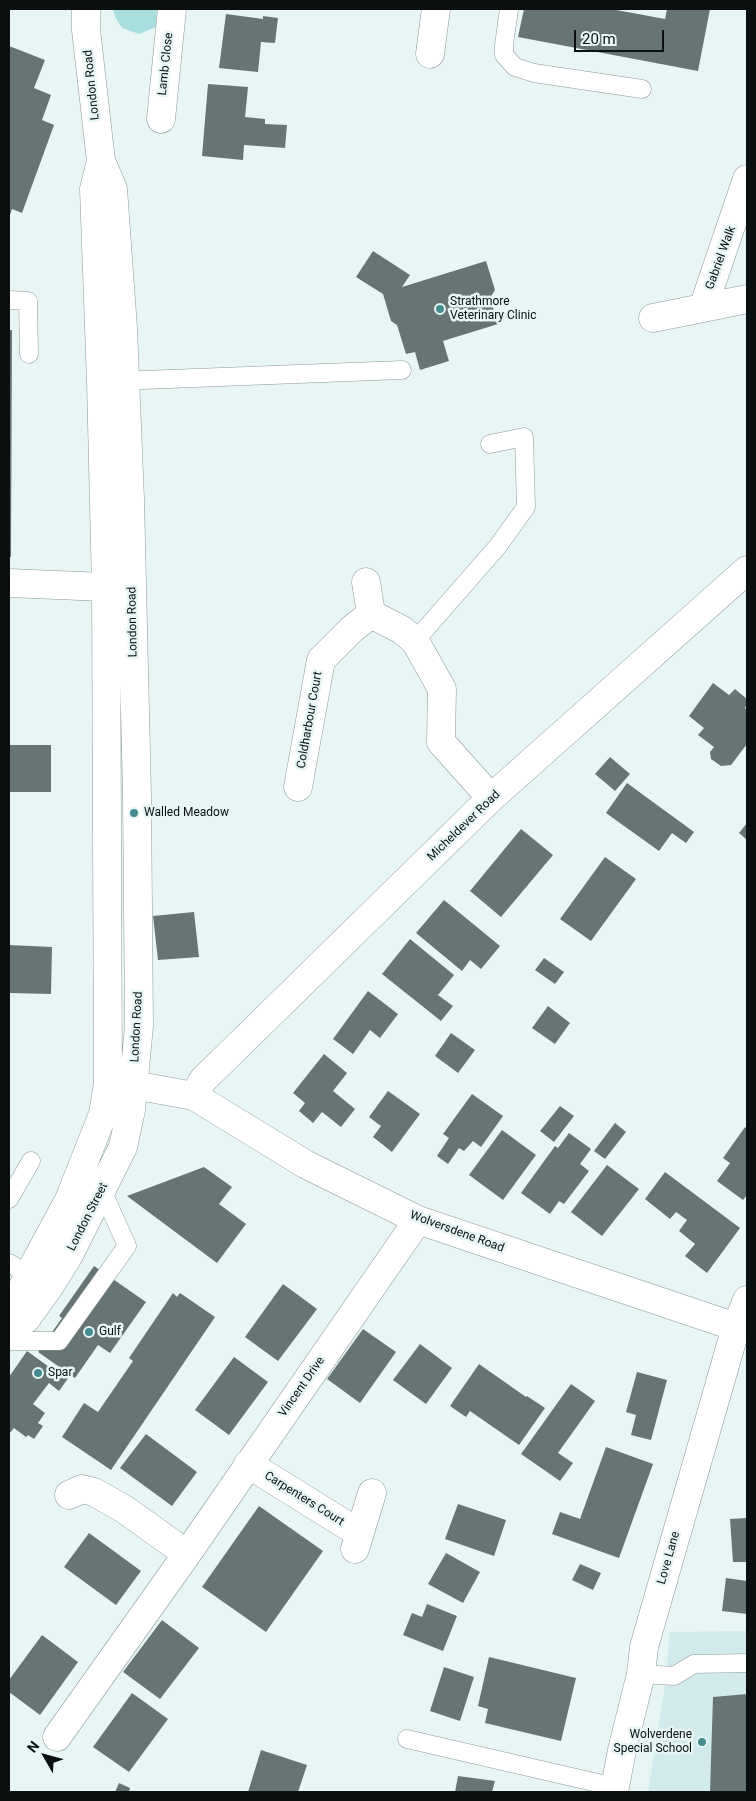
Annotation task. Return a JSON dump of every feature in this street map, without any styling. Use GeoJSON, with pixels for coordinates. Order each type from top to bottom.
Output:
{"type":"FeatureCollection","features":[{"type":"Feature","properties":{"kind":"street","name":"London Road"},"geometry":{"type":"LineString","coordinates":[[86,9],[86,30],[101,161],[113,189],[123,328],[113,381],[119,587],[121,1084]]}},
{"type":"Feature","properties":{"kind":"street","name":"Lamb Close"},"geometry":{"type":"LineString","coordinates":[[160,119],[172,9]]}},
{"type":"Feature","properties":{"kind":"street"},"geometry":{"type":"LineString","coordinates":[[430,54],[436,9]]}},
{"type":"Feature","properties":{"kind":"street","name":"Gabriel Walk"},"geometry":{"type":"LineString","coordinates":[[703,308],[747,179]]}},
{"type":"Feature","properties":{"kind":"street","name":"Gabriel Walk"},"geometry":{"type":"LineString","coordinates":[[653,318],[747,299]]}},
{"type":"Feature","properties":{"kind":"street","name":"Micheldever Road"},"geometry":{"type":"LineString","coordinates":[[194,1096],[203,1080],[491,798],[747,570]]}},
{"type":"Feature","properties":{"kind":"street"},"geometry":{"type":"LineString","coordinates":[[366,582],[371,614],[402,630],[415,642],[442,689],[441,742],[491,798]]}},
{"type":"Feature","properties":{"kind":"street"},"geometry":{"type":"LineString","coordinates":[[9,583],[119,587]]}},
{"type":"Feature","properties":{"kind":"street","name":"Coldharbour Court"},"geometry":{"type":"LineString","coordinates":[[298,788],[321,660],[352,629],[371,614]]}},
{"type":"Feature","properties":{"kind":"street","name":"Wolversdene Road"},"geometry":{"type":"LineString","coordinates":[[121,1084],[194,1096],[305,1164],[418,1220],[743,1314]]}},
{"type":"Feature","properties":{"kind":"street","name":"London Street"},"geometry":{"type":"LineString","coordinates":[[29,1275],[69,1255],[123,1147],[131,1110],[121,1084]]}},
{"type":"Feature","properties":{"kind":"street","name":"London Street"},"geometry":{"type":"LineString","coordinates":[[9,1316],[69,1200],[103,1114],[121,1084]]}},
{"type":"Feature","properties":{"kind":"street","name":"Vincent Drive"},"geometry":{"type":"LineString","coordinates":[[57,1738],[418,1220]]}},
{"type":"Feature","properties":{"kind":"street","name":"London Street"},"geometry":{"type":"LineString","coordinates":[[9,1332],[26,1320],[29,1275]]}},
{"type":"Feature","properties":{"kind":"street","name":"Love Lane"},"geometry":{"type":"LineString","coordinates":[[615,1790],[622,1750],[641,1674],[644,1647],[743,1314]]}},
{"type":"Feature","properties":{"kind":"street","name":"Carpenters Court"},"geometry":{"type":"LineString","coordinates":[[248,1464],[357,1542],[372,1493]]}},
{"type":"Feature","properties":{"kind":"street"},"geometry":{"type":"LineString","coordinates":[[69,1495],[82,1490],[94,1492],[124,1509],[187,1554]]}},
{"type":"Feature","properties":{"kind":"lane"},"geometry":{"type":"LineString","coordinates":[[509,9],[504,55],[515,67],[534,73],[642,89]]}},
{"type":"Feature","properties":{"kind":"lane"},"geometry":{"type":"LineString","coordinates":[[9,300],[28,301],[29,354]]}},
{"type":"Feature","properties":{"kind":"lane"},"geometry":{"type":"LineString","coordinates":[[113,381],[402,370]]}},
{"type":"Feature","properties":{"kind":"lane"},"geometry":{"type":"LineString","coordinates":[[415,642],[498,546],[526,507],[524,438],[490,444]]}},
{"type":"Feature","properties":{"kind":"lane"},"geometry":{"type":"LineString","coordinates":[[9,1199],[31,1161]]}},
{"type":"Feature","properties":{"kind":"lane"},"geometry":{"type":"LineString","coordinates":[[9,1341],[60,1341],[127,1246],[102,1190]]}},
{"type":"Feature","properties":{"kind":"lane"},"geometry":{"type":"LineString","coordinates":[[641,1674],[674,1676],[694,1664],[747,1663]]}},
{"type":"Feature","properties":{"kind":"lane"},"geometry":{"type":"LineString","coordinates":[[407,1739],[615,1790]]}},
{"type":"Feature","properties":{"kind":"shaded area"},"geometry":{"type":"Polygon","coordinates":[[[113,9],[157,9],[156,27],[139,34],[122,28],[115,17],[113,9]]]}},
{"type":"Feature","properties":{"kind":"shaded area","name":"Wolverdene Special School"},"geometry":{"type":"Polygon","coordinates":[[[747,1631],[747,1792],[648,1792],[664,1692],[670,1632],[747,1631]]]}},
{"type":"Feature","properties":{"kind":"building"},"geometry":{"type":"Polygon","coordinates":[[[524,9],[611,9],[665,19],[667,9],[710,9],[698,71],[518,37],[524,9]]]}},
{"type":"Feature","properties":{"kind":"building"},"geometry":{"type":"Polygon","coordinates":[[[226,14],[263,19],[263,16],[278,18],[275,43],[261,42],[258,72],[219,68],[226,14]]]}},
{"type":"Feature","properties":{"kind":"building"},"geometry":{"type":"Polygon","coordinates":[[[9,46],[45,60],[34,88],[51,95],[42,120],[54,125],[22,213],[12,209],[9,218],[9,46]]]}},
{"type":"Feature","properties":{"kind":"building"},"geometry":{"type":"Polygon","coordinates":[[[208,84],[248,87],[245,117],[265,119],[265,124],[287,125],[285,148],[244,145],[243,160],[202,156],[208,84]]]}},
{"type":"Feature","properties":{"kind":"building","name":"Strathmore Veterinary Clinic"},"geometry":{"type":"Polygon","coordinates":[[[373,251],[410,275],[402,287],[486,261],[495,290],[490,298],[498,324],[443,341],[449,361],[420,370],[415,352],[406,354],[397,325],[391,321],[383,294],[356,277],[373,251]]]}},
{"type":"Feature","properties":{"kind":"building"},"geometry":{"type":"Polygon","coordinates":[[[9,330],[12,330],[11,557],[9,557],[9,330]]]}},
{"type":"Feature","properties":{"kind":"building"},"geometry":{"type":"Polygon","coordinates":[[[713,683],[729,695],[735,689],[747,699],[745,708],[747,710],[747,744],[731,765],[721,766],[711,759],[710,752],[714,747],[698,735],[704,728],[689,716],[713,683]]]}},
{"type":"Feature","properties":{"kind":"building"},"geometry":{"type":"Polygon","coordinates":[[[9,745],[51,745],[51,792],[9,792],[9,745]]]}},
{"type":"Feature","properties":{"kind":"building"},"geometry":{"type":"Polygon","coordinates":[[[610,757],[630,774],[615,791],[595,774],[610,757]]]}},
{"type":"Feature","properties":{"kind":"building"},"geometry":{"type":"Polygon","coordinates":[[[627,783],[694,832],[686,843],[672,833],[659,851],[606,813],[627,783]]]}},
{"type":"Feature","properties":{"kind":"building"},"geometry":{"type":"Polygon","coordinates":[[[747,823],[747,840],[739,833],[747,823]]]}},
{"type":"Feature","properties":{"kind":"building"},"geometry":{"type":"Polygon","coordinates":[[[521,829],[553,855],[501,917],[470,891],[521,829]]]}},
{"type":"Feature","properties":{"kind":"building"},"geometry":{"type":"Polygon","coordinates":[[[605,857],[636,879],[591,941],[560,919],[605,857]]]}},
{"type":"Feature","properties":{"kind":"building"},"geometry":{"type":"Polygon","coordinates":[[[444,900],[500,946],[481,969],[470,960],[462,971],[416,933],[444,900]]]}},
{"type":"Feature","properties":{"kind":"building"},"geometry":{"type":"Polygon","coordinates":[[[194,912],[199,957],[158,960],[153,916],[194,912]]]}},
{"type":"Feature","properties":{"kind":"building"},"geometry":{"type":"Polygon","coordinates":[[[410,939],[454,975],[438,995],[453,1006],[441,1021],[382,974],[410,939]]]}},
{"type":"Feature","properties":{"kind":"building"},"geometry":{"type":"Polygon","coordinates":[[[9,945],[52,947],[51,994],[9,993],[9,945]]]}},
{"type":"Feature","properties":{"kind":"building"},"geometry":{"type":"Polygon","coordinates":[[[544,958],[564,972],[555,984],[535,970],[544,958]]]}},
{"type":"Feature","properties":{"kind":"building"},"geometry":{"type":"Polygon","coordinates":[[[368,991],[398,1014],[380,1038],[370,1030],[353,1054],[333,1039],[368,991]]]}},
{"type":"Feature","properties":{"kind":"building"},"geometry":{"type":"Polygon","coordinates":[[[548,1006],[570,1023],[555,1044],[532,1028],[548,1006]]]}},
{"type":"Feature","properties":{"kind":"building"},"geometry":{"type":"Polygon","coordinates":[[[451,1033],[475,1050],[458,1073],[435,1056],[451,1033]]]}},
{"type":"Feature","properties":{"kind":"building"},"geometry":{"type":"Polygon","coordinates":[[[324,1054],[347,1073],[333,1091],[355,1109],[341,1127],[322,1112],[313,1123],[299,1111],[305,1103],[293,1093],[324,1054]]]}},
{"type":"Feature","properties":{"kind":"building"},"geometry":{"type":"Polygon","coordinates":[[[388,1091],[420,1114],[392,1152],[373,1137],[381,1126],[369,1117],[388,1091]]]}},
{"type":"Feature","properties":{"kind":"building"},"geometry":{"type":"Polygon","coordinates":[[[472,1094],[503,1116],[481,1147],[473,1141],[464,1151],[459,1148],[448,1164],[437,1156],[449,1138],[443,1134],[472,1094]]]}},
{"type":"Feature","properties":{"kind":"building"},"geometry":{"type":"Polygon","coordinates":[[[560,1106],[574,1116],[554,1142],[540,1131],[560,1106]]]}},
{"type":"Feature","properties":{"kind":"building"},"geometry":{"type":"Polygon","coordinates":[[[615,1123],[626,1132],[605,1159],[594,1151],[615,1123]]]}},
{"type":"Feature","properties":{"kind":"building"},"geometry":{"type":"Polygon","coordinates":[[[745,1127],[747,1129],[747,1195],[743,1200],[717,1181],[730,1163],[723,1158],[745,1127]]]}},
{"type":"Feature","properties":{"kind":"building"},"geometry":{"type":"Polygon","coordinates":[[[502,1130],[536,1155],[503,1200],[469,1175],[502,1130]]]}},
{"type":"Feature","properties":{"kind":"building"},"geometry":{"type":"Polygon","coordinates":[[[569,1133],[591,1149],[580,1164],[589,1171],[564,1204],[559,1201],[550,1214],[521,1193],[555,1146],[558,1148],[569,1133]]]}},
{"type":"Feature","properties":{"kind":"building"},"geometry":{"type":"Polygon","coordinates":[[[607,1165],[639,1189],[602,1236],[571,1212],[607,1165]]]}},
{"type":"Feature","properties":{"kind":"building"},"geometry":{"type":"Polygon","coordinates":[[[204,1167],[232,1187],[219,1204],[246,1224],[217,1263],[127,1196],[204,1167]]]}},
{"type":"Feature","properties":{"kind":"building"},"geometry":{"type":"Polygon","coordinates":[[[665,1172],[740,1228],[707,1273],[685,1256],[695,1244],[679,1231],[687,1220],[676,1212],[670,1219],[645,1199],[665,1172]]]}},
{"type":"Feature","properties":{"kind":"building","name":"Gulf"},"geometry":{"type":"Polygon","coordinates":[[[94,1266],[146,1302],[110,1353],[98,1345],[75,1378],[38,1352],[62,1318],[59,1316],[94,1266]]]}},
{"type":"Feature","properties":{"kind":"building"},"geometry":{"type":"Polygon","coordinates":[[[283,1284],[317,1309],[278,1361],[245,1337],[283,1284]]]}},
{"type":"Feature","properties":{"kind":"building"},"geometry":{"type":"Polygon","coordinates":[[[173,1293],[177,1297],[180,1293],[215,1317],[111,1470],[62,1437],[84,1403],[98,1412],[133,1361],[129,1358],[173,1293]]]}},
{"type":"Feature","properties":{"kind":"building"},"geometry":{"type":"Polygon","coordinates":[[[363,1329],[396,1352],[360,1403],[327,1379],[363,1329]]]}},
{"type":"Feature","properties":{"kind":"building"},"geometry":{"type":"Polygon","coordinates":[[[420,1344],[452,1368],[426,1404],[393,1380],[420,1344]]]}},
{"type":"Feature","properties":{"kind":"building"},"geometry":{"type":"Polygon","coordinates":[[[27,1351],[56,1372],[59,1369],[69,1377],[59,1391],[49,1383],[33,1404],[45,1413],[38,1423],[43,1426],[34,1439],[28,1435],[26,1437],[14,1428],[9,1434],[9,1377],[27,1351]]]}},
{"type":"Feature","properties":{"kind":"building"},"geometry":{"type":"Polygon","coordinates":[[[234,1357],[268,1382],[229,1435],[195,1410],[234,1357]]]}},
{"type":"Feature","properties":{"kind":"building"},"geometry":{"type":"Polygon","coordinates":[[[479,1364],[545,1408],[519,1445],[470,1411],[466,1417],[450,1406],[479,1364]]]}},
{"type":"Feature","properties":{"kind":"building"},"geometry":{"type":"Polygon","coordinates":[[[637,1372],[667,1380],[651,1440],[631,1435],[636,1415],[626,1412],[637,1372]]]}},
{"type":"Feature","properties":{"kind":"building"},"geometry":{"type":"Polygon","coordinates":[[[571,1384],[595,1401],[558,1453],[573,1463],[560,1481],[521,1454],[571,1384]]]}},
{"type":"Feature","properties":{"kind":"building"},"geometry":{"type":"Polygon","coordinates":[[[146,1434],[197,1472],[172,1506],[120,1468],[146,1434]]]}},
{"type":"Feature","properties":{"kind":"building"},"geometry":{"type":"Polygon","coordinates":[[[606,1447],[653,1464],[619,1558],[552,1534],[560,1512],[580,1519],[606,1447]]]}},
{"type":"Feature","properties":{"kind":"building"},"geometry":{"type":"Polygon","coordinates":[[[458,1504],[506,1520],[494,1556],[445,1539],[458,1504]]]}},
{"type":"Feature","properties":{"kind":"building"},"geometry":{"type":"Polygon","coordinates":[[[259,1506],[323,1551],[266,1632],[202,1587],[259,1506]]]}},
{"type":"Feature","properties":{"kind":"building"},"geometry":{"type":"Polygon","coordinates":[[[747,1518],[747,1562],[733,1562],[730,1519],[747,1518]]]}},
{"type":"Feature","properties":{"kind":"building"},"geometry":{"type":"Polygon","coordinates":[[[89,1533],[141,1571],[116,1605],[64,1567],[89,1533]]]}},
{"type":"Feature","properties":{"kind":"building"},"geometry":{"type":"Polygon","coordinates":[[[446,1553],[480,1572],[463,1603],[428,1584],[446,1553]]]}},
{"type":"Feature","properties":{"kind":"building"},"geometry":{"type":"Polygon","coordinates":[[[580,1564],[601,1573],[593,1590],[572,1580],[580,1564]]]}},
{"type":"Feature","properties":{"kind":"building"},"geometry":{"type":"Polygon","coordinates":[[[726,1578],[747,1581],[747,1614],[722,1611],[726,1578]]]}},
{"type":"Feature","properties":{"kind":"building"},"geometry":{"type":"Polygon","coordinates":[[[427,1604],[457,1616],[443,1651],[403,1635],[412,1613],[422,1617],[427,1604]]]}},
{"type":"Feature","properties":{"kind":"building"},"geometry":{"type":"Polygon","coordinates":[[[162,1620],[199,1648],[160,1699],[123,1672],[162,1620]]]}},
{"type":"Feature","properties":{"kind":"building"},"geometry":{"type":"Polygon","coordinates":[[[42,1635],[78,1662],[40,1715],[9,1692],[9,1680],[42,1635]]]}},
{"type":"Feature","properties":{"kind":"building"},"geometry":{"type":"Polygon","coordinates":[[[489,1657],[576,1678],[561,1741],[485,1723],[488,1709],[478,1706],[489,1657]]]}},
{"type":"Feature","properties":{"kind":"building"},"geometry":{"type":"Polygon","coordinates":[[[444,1667],[474,1677],[460,1721],[430,1711],[444,1667]]]}},
{"type":"Feature","properties":{"kind":"building"},"geometry":{"type":"Polygon","coordinates":[[[132,1693],[168,1719],[129,1772],[93,1747],[132,1693]]]}},
{"type":"Feature","properties":{"kind":"building"},"geometry":{"type":"Polygon","coordinates":[[[747,1694],[747,1792],[710,1792],[713,1697],[747,1694]]]}},
{"type":"Feature","properties":{"kind":"building"},"geometry":{"type":"Polygon","coordinates":[[[261,1750],[307,1765],[298,1792],[248,1792],[261,1750]]]}},
{"type":"Feature","properties":{"kind":"building"},"geometry":{"type":"Polygon","coordinates":[[[458,1776],[495,1781],[492,1792],[455,1792],[458,1776]]]}},
{"type":"Feature","properties":{"kind":"building"},"geometry":{"type":"Polygon","coordinates":[[[119,1783],[130,1788],[129,1792],[115,1792],[119,1783]]]}},
{"type":"Feature","properties":{"kind":"place","name":"Strathmore Veterinary Clinic"},"geometry":{"type":"Point","coordinates":[440,309]}},
{"type":"Feature","properties":{"kind":"place","name":"Walled Meadow"},"geometry":{"type":"Point","coordinates":[134,813]}},
{"type":"Feature","properties":{"kind":"place","name":"Gulf"},"geometry":{"type":"Point","coordinates":[89,1332]}},
{"type":"Feature","properties":{"kind":"place","name":"Spar"},"geometry":{"type":"Point","coordinates":[38,1373]}},
{"type":"Feature","properties":{"kind":"place","name":"Wolverdene Special School"},"geometry":{"type":"Point","coordinates":[702,1742]}}]}
